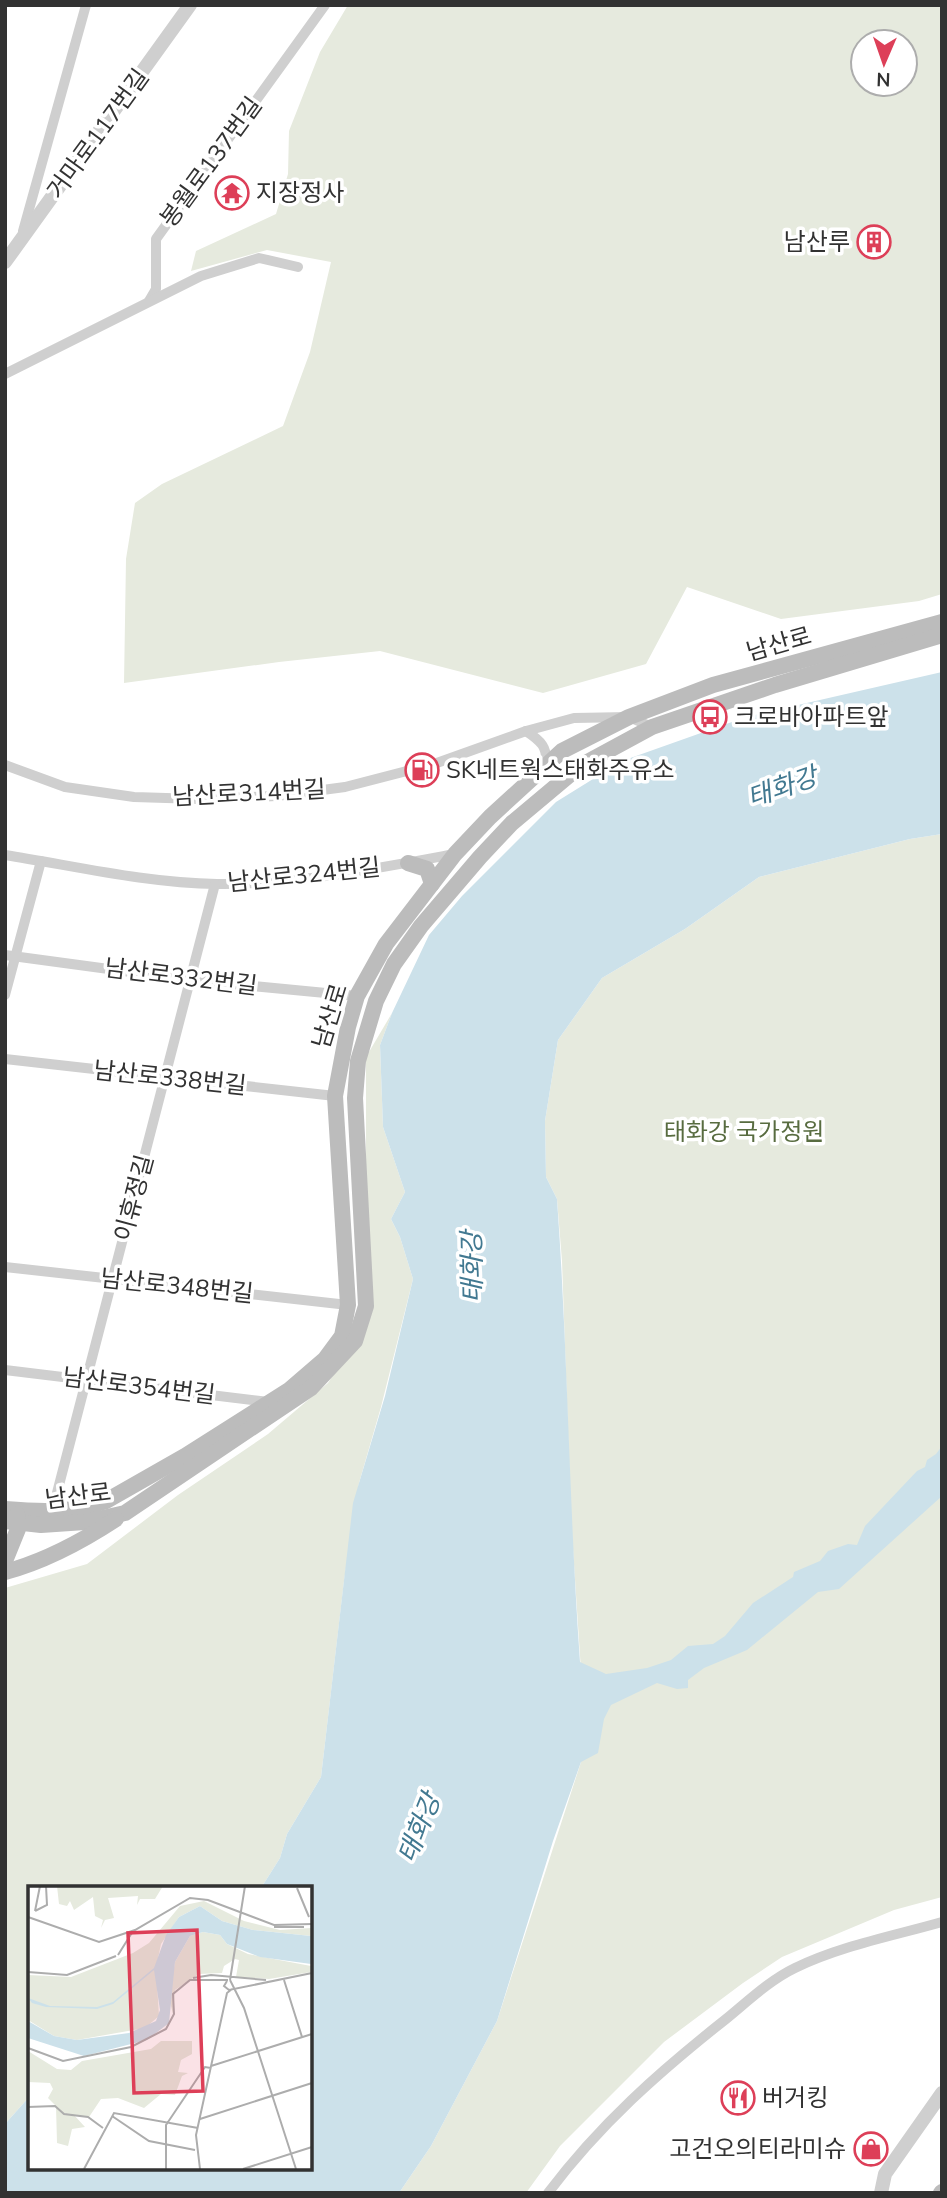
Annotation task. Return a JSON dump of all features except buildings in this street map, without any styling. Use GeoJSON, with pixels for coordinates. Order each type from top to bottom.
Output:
{"type":"FeatureCollection","features":[{"type":"Feature","properties":{"kind":"main road","name":"남산로"},"geometry":{"type":"LineString","coordinates":[[47,1511],[79,1510],[106,1501],[272,1403],[325,1359],[342,1336],[348,1305],[335,1096],[340,1060],[357,996],[386,944],[455,854],[490,817],[562,751],[629,718],[713,685],[942,622]]}},
{"type":"Feature","properties":{"kind":"main road","name":"남산로"},"geometry":{"type":"LineString","coordinates":[[9,1519],[41,1525],[85,1522],[125,1513],[311,1388],[355,1341],[366,1306],[355,1098],[358,1061],[376,1001],[394,964],[421,926],[480,856],[512,823],[580,766],[652,727],[775,685],[942,635]]}},
{"type":"Feature","properties":{"kind":"main road"},"geometry":{"type":"LineString","coordinates":[[408,863],[427,869],[432,884]]}},
{"type":"Feature","properties":{"kind":"main road"},"geometry":{"type":"LineString","coordinates":[[5,1561],[15,1541],[9,1519],[47,1511]]}},
{"type":"Feature","properties":{"kind":"main road"},"geometry":{"type":"LineString","coordinates":[[5,1572],[31,1565],[78,1544],[125,1513]]}},
{"type":"Feature","properties":{"kind":"street"},"geometry":{"type":"LineString","coordinates":[[21,241],[86,5]]}},
{"type":"Feature","properties":{"kind":"street","name":"거마로117번길"},"geometry":{"type":"LineString","coordinates":[[5,262],[190,5]]}},
{"type":"Feature","properties":{"kind":"street","name":"봉월로137번길"},"geometry":{"type":"LineString","coordinates":[[149,300],[156,289],[156,239],[325,5]]}},
{"type":"Feature","properties":{"kind":"street"},"geometry":{"type":"LineString","coordinates":[[5,374],[201,276],[259,258],[298,267]]}},
{"type":"Feature","properties":{"kind":"street","name":"남산로314번길"},"geometry":{"type":"LineString","coordinates":[[5,765],[65,787],[134,797],[198,799],[277,796],[345,787],[435,765],[526,731],[574,718],[629,718],[652,727]]}},
{"type":"Feature","properties":{"kind":"street"},"geometry":{"type":"LineString","coordinates":[[526,731],[544,744],[547,753],[546,766]]}},
{"type":"Feature","properties":{"kind":"street","name":"남산로324번길"},"geometry":{"type":"LineString","coordinates":[[5,855],[153,880],[215,884],[257,883],[455,854]]}},
{"type":"Feature","properties":{"kind":"street"},"geometry":{"type":"LineString","coordinates":[[5,995],[10,956],[41,861]]}},
{"type":"Feature","properties":{"kind":"street","name":"이휴정길"},"geometry":{"type":"LineString","coordinates":[[47,1511],[86,1381],[215,884]]}},
{"type":"Feature","properties":{"kind":"street","name":"남산로332번길"},"geometry":{"type":"LineString","coordinates":[[10,956],[190,980],[357,996]]}},
{"type":"Feature","properties":{"kind":"street","name":"남산로338번길"},"geometry":{"type":"LineString","coordinates":[[5,1059],[335,1096]]}},
{"type":"Feature","properties":{"kind":"street","name":"남산로348번길"},"geometry":{"type":"LineString","coordinates":[[5,1267],[348,1305]]}},
{"type":"Feature","properties":{"kind":"street","name":"남산로354번길"},"geometry":{"type":"LineString","coordinates":[[5,1370],[272,1403]]}},
{"type":"Feature","properties":{"kind":"street"},"geometry":{"type":"LineString","coordinates":[[548,2193],[571,2162],[631,2098],[668,2065],[783,1975],[812,1961],[942,1922]]}},
{"type":"Feature","properties":{"kind":"street"},"geometry":{"type":"LineString","coordinates":[[869,2193],[882,2186],[901,2150],[942,2093]]}},
{"type":"Feature","properties":{"kind":"green space"},"geometry":{"type":"Polygon","coordinates":[[[348,5],[942,5],[942,594],[919,601],[781,619],[687,587],[646,664],[543,693],[380,651],[124,683],[126,559],[135,503],[162,484],[283,426],[310,352],[331,262],[267,250],[191,271],[196,251],[276,214],[288,174],[289,131],[320,52],[348,5]]]}},
{"type":"Feature","properties":{"kind":"green space","name":"태화강 국가정원"},"geometry":{"type":"Polygon","coordinates":[[[942,834],[942,1897],[894,1910],[782,1957],[743,1983],[664,2042],[560,2146],[526,2193],[399,2193],[431,2146],[497,2021],[581,1762],[581,1671],[571,1518],[562,1261],[557,1199],[546,1177],[545,1121],[558,1040],[602,978],[685,929],[759,877],[910,839],[942,834]]]}},
{"type":"Feature","properties":{"kind":"green space"},"geometry":{"type":"Polygon","coordinates":[[[392,1013],[380,1045],[383,1127],[405,1192],[391,1219],[400,1237],[413,1279],[359,1483],[344,1581],[321,1777],[287,1834],[280,1858],[262,1886],[28,1886],[28,2098],[5,2124],[5,1588],[87,1564],[178,1495],[268,1434],[328,1383],[355,1341],[366,1306],[366,1057],[392,1013]]]}},
{"type":"Feature","properties":{"kind":"water","name":"태화강"},"geometry":{"type":"Polygon","coordinates":[[[942,672],[942,834],[910,839],[759,877],[685,929],[602,978],[558,1040],[545,1121],[546,1177],[557,1199],[580,1662],[606,1674],[647,1668],[671,1660],[688,1646],[713,1644],[725,1636],[753,1603],[793,1577],[794,1572],[820,1561],[828,1551],[848,1544],[857,1545],[865,1526],[917,1471],[925,1467],[927,1460],[942,1446],[942,1496],[839,1589],[818,1592],[747,1650],[704,1668],[688,1680],[688,1688],[677,1689],[657,1683],[611,1705],[604,1719],[598,1753],[581,1762],[553,1841],[497,2021],[431,2146],[399,2193],[5,2193],[5,2124],[28,2098],[28,2170],[312,2170],[312,1886],[262,1886],[280,1858],[287,1834],[321,1777],[353,1503],[385,1396],[413,1279],[400,1237],[391,1219],[405,1192],[383,1127],[380,1045],[429,935],[462,896],[556,802],[622,761],[746,717],[942,672]]]}},
{"type":"Feature","properties":{"kind":"place","name":"지장정사"},"geometry":{"type":"Point","coordinates":[232,193]}},
{"type":"Feature","properties":{"kind":"place","name":"남산루"},"geometry":{"type":"Point","coordinates":[874,242]}},
{"type":"Feature","properties":{"kind":"place","name":"크로바아파트앞"},"geometry":{"type":"Point","coordinates":[710,717]}},
{"type":"Feature","properties":{"kind":"place","name":"SK네트웍스태화주유소"},"geometry":{"type":"Point","coordinates":[422,770]}},
{"type":"Feature","properties":{"kind":"place","name":"버거킹"},"geometry":{"type":"Point","coordinates":[738,2098]}},
{"type":"Feature","properties":{"kind":"place","name":"고건오의티라미슈"},"geometry":{"type":"Point","coordinates":[871,2149]}}]}
